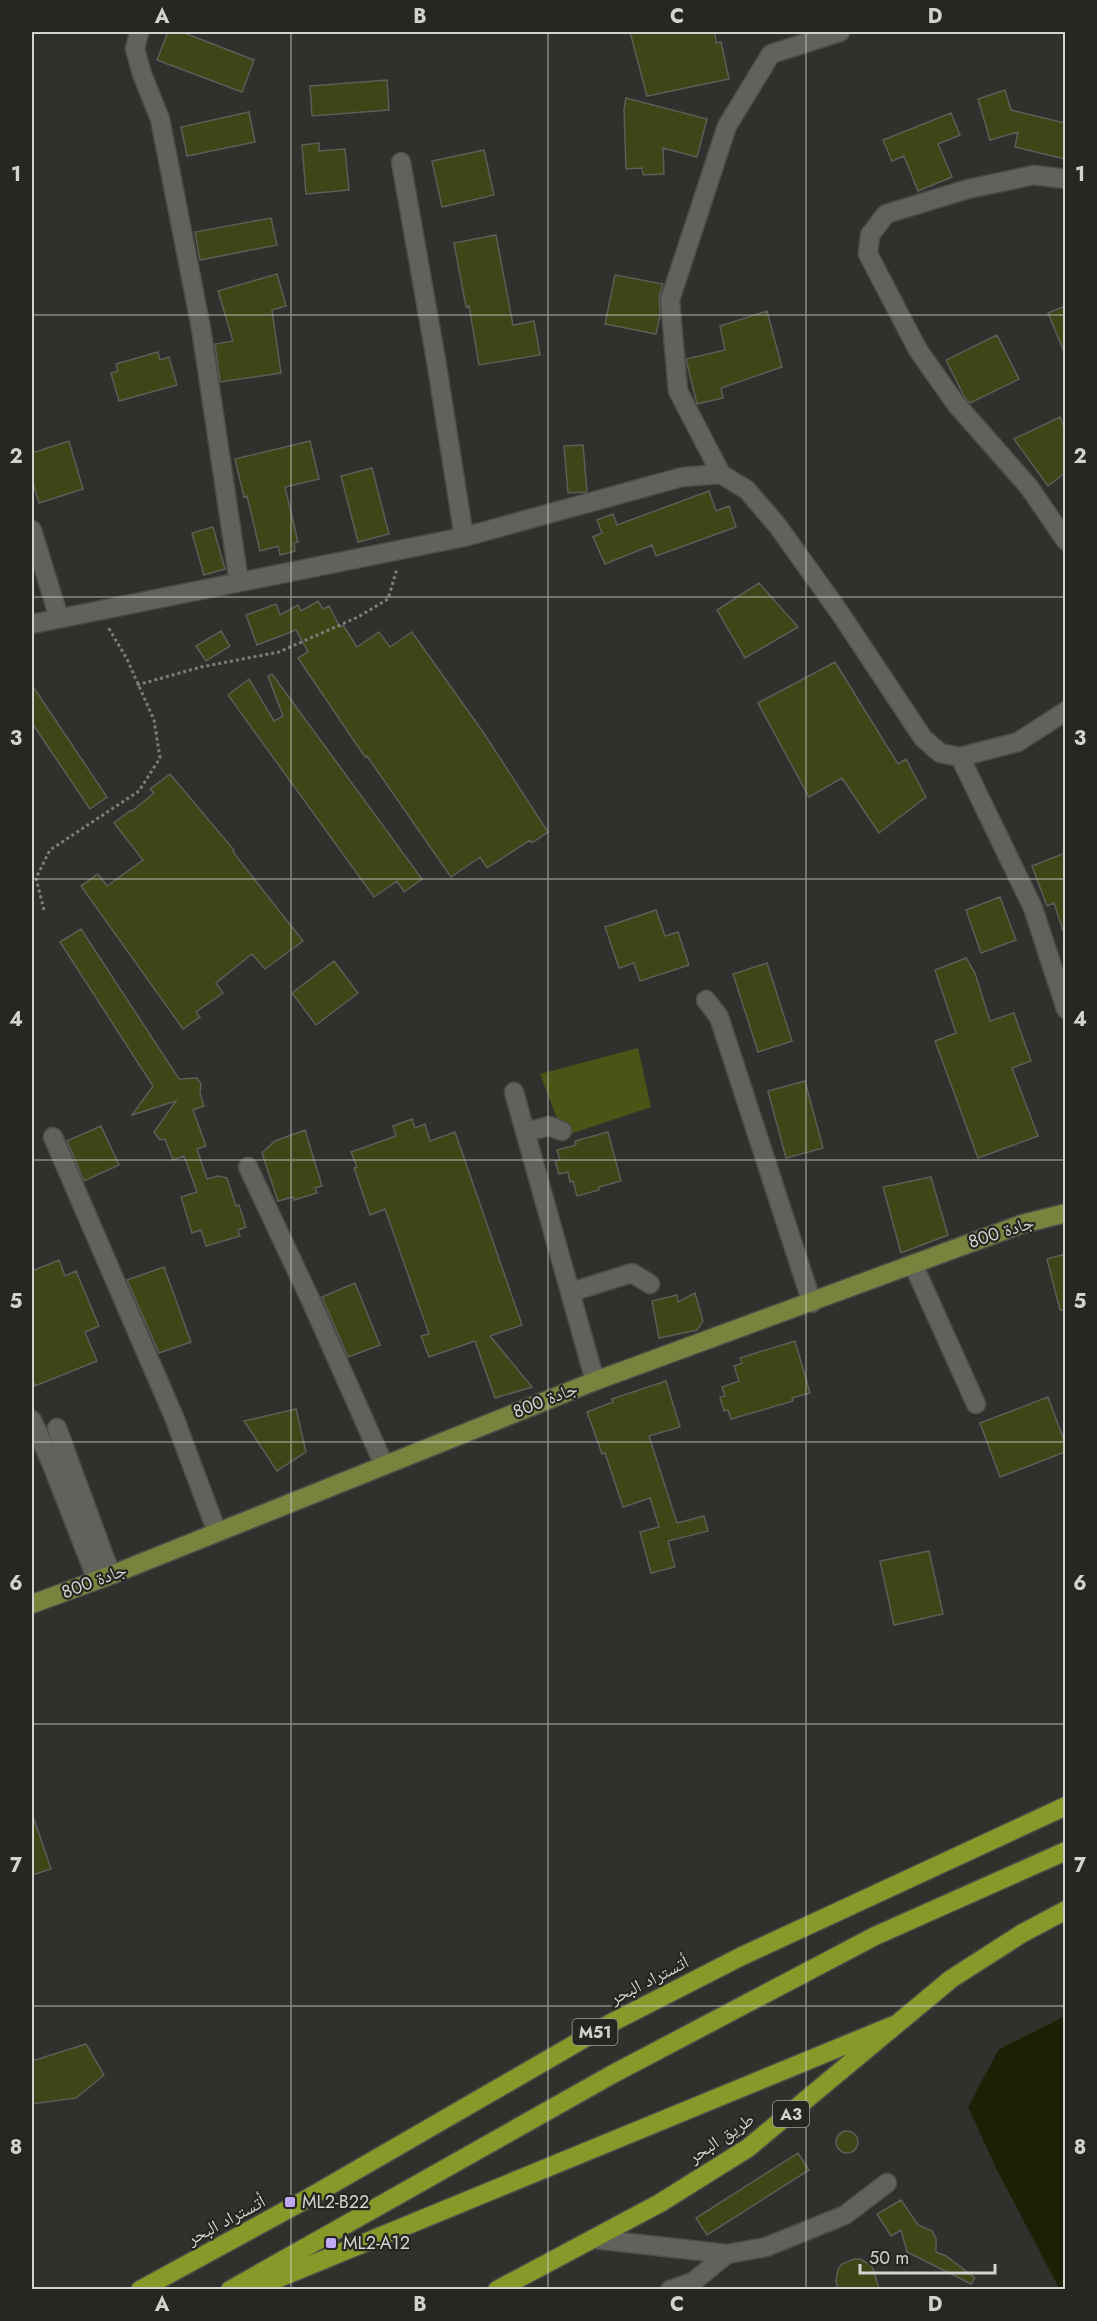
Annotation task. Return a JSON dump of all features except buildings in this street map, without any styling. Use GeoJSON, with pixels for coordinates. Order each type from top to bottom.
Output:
{"type":"FeatureCollection","features":[{"type":"Feature","properties":{"kind":"highway","name":"أتستراد البحر"},"geometry":{"type":"LineString","coordinates":[[140,2289],[303,2202],[611,2023],[796,1930],[1065,1806]]}},
{"type":"Feature","properties":{"kind":"highway","name":"M51"},"geometry":{"type":"LineString","coordinates":[[230,2289],[612,2075],[874,1936],[1065,1851]]}},
{"type":"Feature","properties":{"kind":"highway","name":"طريق البحر"},"geometry":{"type":"LineString","coordinates":[[497,2289],[660,2203],[748,2148],[951,1979],[1021,1934],[1065,1910]]}},
{"type":"Feature","properties":{"kind":"highway"},"geometry":{"type":"LineString","coordinates":[[250,2289],[894,2025]]}},
{"type":"Feature","properties":{"kind":"main road","name":"جادة 800"},"geometry":{"type":"LineString","coordinates":[[32,1605],[595,1381],[1022,1224],[1065,1213]]}},
{"type":"Feature","properties":{"kind":"street"},"geometry":{"type":"LineString","coordinates":[[139,32],[135,49],[162,128],[201,328],[239,582]]}},
{"type":"Feature","properties":{"kind":"street"},"geometry":{"type":"LineString","coordinates":[[840,32],[771,54],[727,126],[670,300],[678,391],[721,474],[747,490],[777,525],[923,738],[940,753],[960,757],[1018,742],[1065,711]]}},
{"type":"Feature","properties":{"kind":"street"},"geometry":{"type":"LineString","coordinates":[[401,162],[464,537]]}},
{"type":"Feature","properties":{"kind":"street"},"geometry":{"type":"LineString","coordinates":[[1065,179],[1034,175],[968,189],[886,214],[870,235],[868,254],[918,350],[956,404],[1029,487],[1065,541]]}},
{"type":"Feature","properties":{"kind":"street"},"geometry":{"type":"LineString","coordinates":[[32,624],[464,537],[682,477],[721,474]]}},
{"type":"Feature","properties":{"kind":"street"},"geometry":{"type":"LineString","coordinates":[[32,530],[59,618]]}},
{"type":"Feature","properties":{"kind":"street"},"geometry":{"type":"LineString","coordinates":[[960,757],[1033,908],[1065,1009]]}},
{"type":"Feature","properties":{"kind":"street"},"geometry":{"type":"LineString","coordinates":[[706,1000],[719,1017],[812,1303]]}},
{"type":"Feature","properties":{"kind":"street"},"geometry":{"type":"LineString","coordinates":[[514,1092],[595,1381]]}},
{"type":"Feature","properties":{"kind":"street"},"geometry":{"type":"LineString","coordinates":[[526,1132],[549,1126],[562,1131]]}},
{"type":"Feature","properties":{"kind":"street"},"geometry":{"type":"LineString","coordinates":[[53,1137],[174,1417],[217,1532]]}},
{"type":"Feature","properties":{"kind":"street"},"geometry":{"type":"LineString","coordinates":[[248,1167],[384,1465]]}},
{"type":"Feature","properties":{"kind":"street"},"geometry":{"type":"LineString","coordinates":[[912,1264],[976,1404]]}},
{"type":"Feature","properties":{"kind":"street"},"geometry":{"type":"LineString","coordinates":[[571,1292],[632,1273],[650,1284]]}},
{"type":"Feature","properties":{"kind":"street"},"geometry":{"type":"LineString","coordinates":[[32,1420],[104,1577]]}},
{"type":"Feature","properties":{"kind":"street"},"geometry":{"type":"LineString","coordinates":[[57,1428],[104,1577]]}},
{"type":"Feature","properties":{"kind":"street"},"geometry":{"type":"LineString","coordinates":[[594,2239],[728,2254],[766,2247],[845,2215],[887,2183]]}},
{"type":"Feature","properties":{"kind":"street"},"geometry":{"type":"LineString","coordinates":[[670,2289],[693,2282],[728,2254]]}},
{"type":"Feature","properties":{"kind":"path"},"geometry":{"type":"LineString","coordinates":[[138,685],[201,667],[279,652],[358,617],[388,599],[400,561]]}},
{"type":"Feature","properties":{"kind":"path"},"geometry":{"type":"LineString","coordinates":[[44,910],[36,878],[50,850],[139,791],[160,758],[154,720],[127,659],[97,610]]}},
{"type":"Feature","properties":{"kind":"green space"},"geometry":{"type":"Polygon","coordinates":[[[638,1048],[651,1107],[564,1136],[540,1074],[638,1048]]]}},
{"type":"Feature","properties":{"kind":"shaded area"},"geometry":{"type":"Polygon","coordinates":[[[1065,2016],[1066,2289],[1060,2290],[997,2170],[968,2107],[999,2049],[1065,2016]]]}},
{"type":"Feature","properties":{"kind":"place","name":"ML2-B22"},"geometry":{"type":"Point","coordinates":[290,2202]}},
{"type":"Feature","properties":{"kind":"place","name":"ML2-A12"},"geometry":{"type":"Point","coordinates":[331,2243]}}]}
